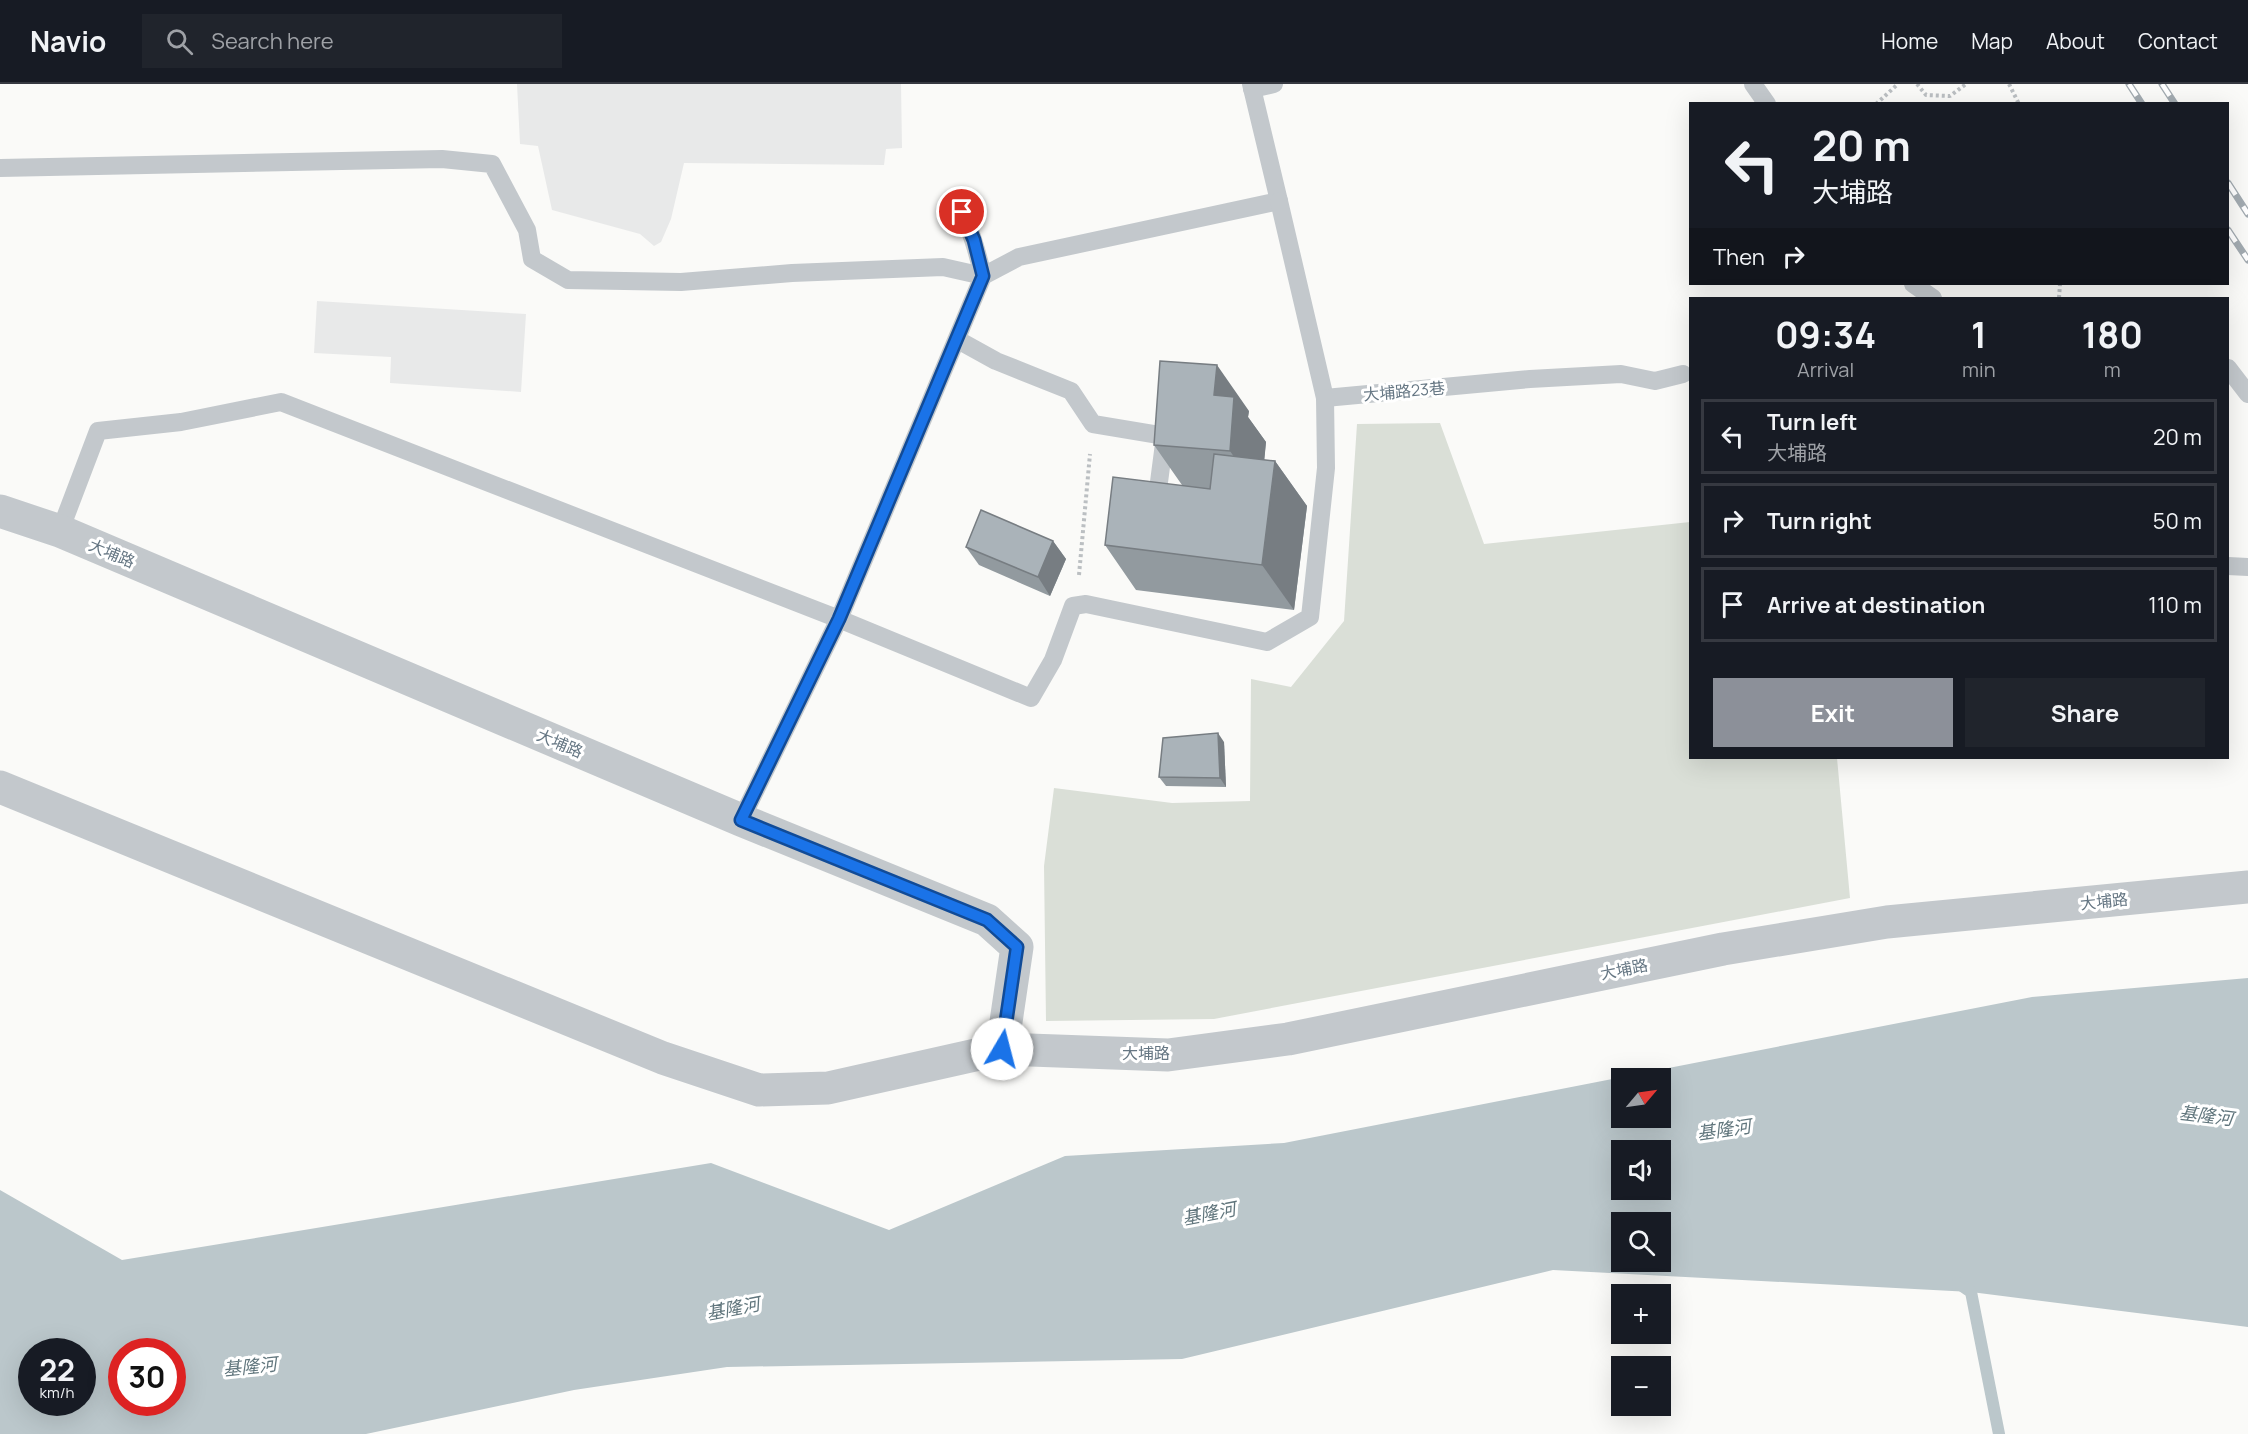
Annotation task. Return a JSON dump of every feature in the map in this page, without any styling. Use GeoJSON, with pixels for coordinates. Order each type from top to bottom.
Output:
{"type":"FeatureCollection","features":[{"type":"Feature","properties":{"kind":"street","name":"大埔路"},"geometry":{"type":"LineString","coordinates":[[0,511],[60,531],[741,820],[987,920],[1017,947],[1002,1049]]}},
{"type":"Feature","properties":{"kind":"street","name":"大埔路"},"geometry":{"type":"LineString","coordinates":[[0,787],[663,1058],[759,1090],[828,1088],[1002,1049],[1168,1055],[1288,1039],[1723,950],[1887,922],[2248,887]]}},
{"type":"Feature","properties":{"kind":"lane"},"geometry":{"type":"LineString","coordinates":[[60,531],[98,431],[181,422],[281,402],[839,619],[1031,698],[1053,660],[1073,606],[1086,604],[1267,642],[1310,617],[1326,468],[1325,398],[1252,86],[1274,84]]}},
{"type":"Feature","properties":{"kind":"lane"},"geometry":{"type":"LineString","coordinates":[[1753,84],[1766,102]]}},
{"type":"Feature","properties":{"kind":"lane"},"geometry":{"type":"LineString","coordinates":[[0,168],[442,159],[492,164],[527,230],[532,259],[568,280],[681,282],[792,273],[943,267],[983,276],[1019,257],[1279,201]]}},
{"type":"Feature","properties":{"kind":"lane"},"geometry":{"type":"LineString","coordinates":[[741,820],[839,619],[983,276],[974,240],[962,212],[951,201]]}},
{"type":"Feature","properties":{"kind":"lane"},"geometry":{"type":"LineString","coordinates":[[1914,285],[1932,297]]}},
{"type":"Feature","properties":{"kind":"lane"},"geometry":{"type":"LineString","coordinates":[[958,340],[996,361],[1071,391],[1093,424],[1165,436],[1155,505],[1176,509]]}},
{"type":"Feature","properties":{"kind":"lane"},"geometry":{"type":"LineString","coordinates":[[2229,369],[2248,394]]}},
{"type":"Feature","properties":{"kind":"lane","name":"大埔路23巷"},"geometry":{"type":"LineString","coordinates":[[1325,398],[1530,379],[1621,374],[1654,381],[1683,374]]}},
{"type":"Feature","properties":{"kind":"lane"},"geometry":{"type":"LineString","coordinates":[[2229,566],[2248,567]]}},
{"type":"Feature","properties":{"kind":"path"},"geometry":{"type":"LineString","coordinates":[[1878,102],[1898,84]]}},
{"type":"Feature","properties":{"kind":"path"},"geometry":{"type":"LineString","coordinates":[[1917,84],[1926,95],[1950,96],[1966,84]]}},
{"type":"Feature","properties":{"kind":"path"},"geometry":{"type":"LineString","coordinates":[[2009,84],[2018,102]]}},
{"type":"Feature","properties":{"kind":"path"},"geometry":{"type":"LineString","coordinates":[[1086,604],[1077,590],[1093,424]]}},
{"type":"Feature","properties":{"kind":"shaded area"},"geometry":{"type":"Polygon","coordinates":[[[517,84],[901,84],[902,148],[886,149],[884,165],[684,163],[671,219],[661,242],[654,246],[640,234],[552,210],[538,146],[520,144],[517,84]]]}},
{"type":"Feature","properties":{"kind":"shaded area"},"geometry":{"type":"Polygon","coordinates":[[[317,301],[526,314],[521,392],[390,383],[391,357],[314,353],[317,301]]]}},
{"type":"Feature","properties":{"kind":"shaded area"},"geometry":{"type":"Polygon","coordinates":[[[1440,423],[1484,544],[1689,522],[1689,759],[1837,759],[1850,898],[1214,1019],[1046,1021],[1044,866],[1054,788],[1172,803],[1250,801],[1251,679],[1291,687],[1344,621],[1357,424],[1440,423]]]}},
{"type":"Feature","properties":{"kind":"water","name":"基隆河"},"geometry":{"type":"Polygon","coordinates":[[[2248,978],[2248,1327],[1971,1292],[1553,1270],[1182,1359],[727,1367],[574,1390],[366,1434],[0,1434],[0,1190],[122,1260],[711,1163],[889,1230],[1065,1156],[1284,1143],[1611,1079],[1611,1128],[1671,1128],[1671,1068],[1668,1068],[2032,997],[2248,978]]]}},
{"type":"Feature","properties":{"kind":"building"},"geometry":{"type":"Polygon","coordinates":[[[1160,361],[1217,365],[1214,395],[1234,397],[1230,451],[1154,445],[1160,361]]]}},
{"type":"Feature","properties":{"kind":"building"},"geometry":{"type":"Polygon","coordinates":[[[1214,454],[1275,461],[1262,565],[1105,545],[1113,477],[1210,489],[1214,454]]]}},
{"type":"Feature","properties":{"kind":"building"},"geometry":{"type":"Polygon","coordinates":[[[981,510],[1053,541],[1038,577],[966,547],[981,510]]]}},
{"type":"Feature","properties":{"kind":"building"},"geometry":{"type":"Polygon","coordinates":[[[1218,733],[1220,778],[1159,777],[1163,738],[1218,733]]]}},
{"type":"Feature","properties":{"kind":"waterway"},"geometry":{"type":"LineString","coordinates":[[1958,1283],[1971,1292],[1999,1434]]}},
{"type":"Feature","properties":{"kind":"railway"},"geometry":{"type":"LineString","coordinates":[[2129,84],[2141,102]]}},
{"type":"Feature","properties":{"kind":"railway"},"geometry":{"type":"LineString","coordinates":[[2162,84],[2174,102]]}},
{"type":"Feature","properties":{"kind":"railway"},"geometry":{"type":"LineString","coordinates":[[2229,185],[2248,214]]}},
{"type":"Feature","properties":{"kind":"railway"},"geometry":{"type":"LineString","coordinates":[[2229,232],[2248,260]]}},
{"type":"Feature","properties":{"kind":"route"},"geometry":{"type":"LineString","coordinates":[[962,212],[974,240],[983,276],[839,619],[741,820],[987,920],[1017,947],[1002,1049]]}}]}
